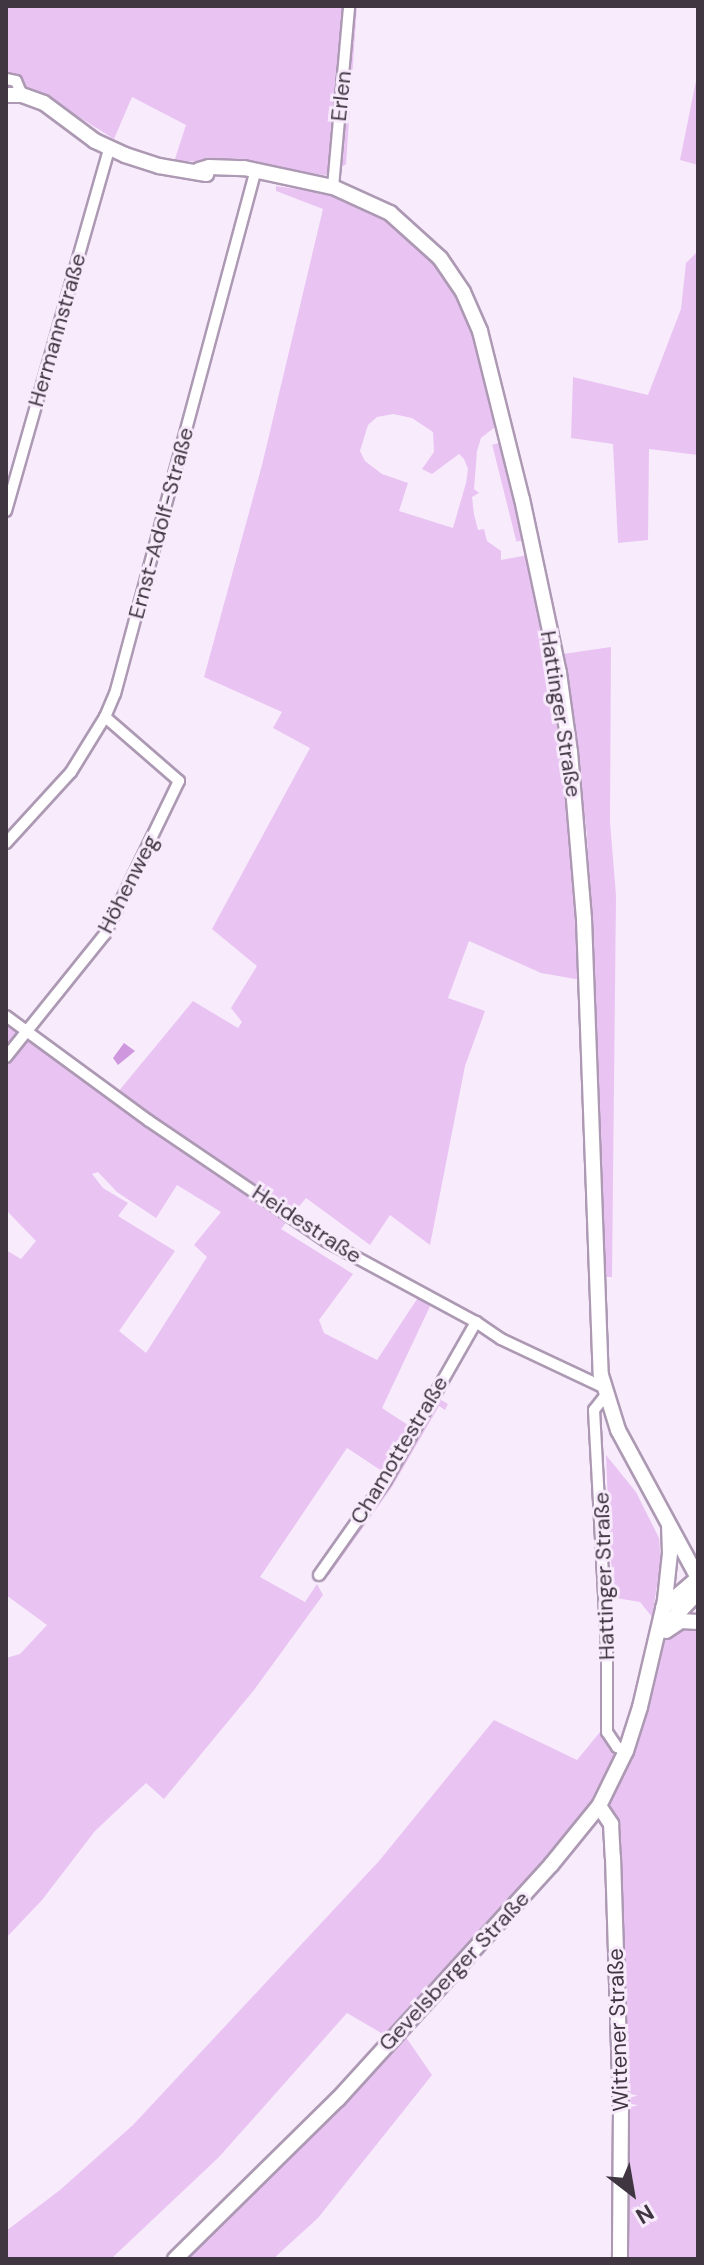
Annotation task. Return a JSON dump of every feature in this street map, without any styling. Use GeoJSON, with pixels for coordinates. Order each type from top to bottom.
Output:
{"type":"FeatureCollection","features":[{"type":"Feature","properties":{"kind":"main road","name":"Hattinger Straße"},"geometry":{"type":"LineString","coordinates":[[6,95],[22,95],[44,103],[109,149],[159,166],[199,170],[207,174],[237,176],[255,173],[333,187],[390,213],[414,231],[440,258],[463,292],[480,331],[522,499],[559,673],[578,830],[598,1356],[604,1392],[618,1430],[698,1578]]}},
{"type":"Feature","properties":{"kind":"main road","name":"Gevelsberger Straße"},"geometry":{"type":"LineString","coordinates":[[175,2259],[328,2110],[541,1876],[599,1806],[626,1751],[656,1641],[670,1553],[668,1524]]}},
{"type":"Feature","properties":{"kind":"main road"},"geometry":{"type":"LineString","coordinates":[[677,1540],[698,1556]]}},
{"type":"Feature","properties":{"kind":"main road"},"geometry":{"type":"LineString","coordinates":[[663,1609],[698,1578]]}},
{"type":"Feature","properties":{"kind":"main road","name":"Gevelsberger Straße"},"geometry":{"type":"LineString","coordinates":[[656,1641],[698,1592]]}},
{"type":"Feature","properties":{"kind":"main road"},"geometry":{"type":"LineString","coordinates":[[656,1641],[672,1625],[690,1620],[698,1622]]}},
{"type":"Feature","properties":{"kind":"main road","name":"Wittener Straße"},"geometry":{"type":"LineString","coordinates":[[599,1806],[610,1821],[613,1846],[621,2107],[620,2259]]}},
{"type":"Feature","properties":{"kind":"street","name":"Erlen"},"geometry":{"type":"LineString","coordinates":[[333,187],[349,6]]}},
{"type":"Feature","properties":{"kind":"street","name":"Hattinger Straße"},"geometry":{"type":"LineString","coordinates":[[6,79],[16,81],[22,95]]}},
{"type":"Feature","properties":{"kind":"street","name":"Hermannstraße"},"geometry":{"type":"LineString","coordinates":[[6,511],[109,149]]}},
{"type":"Feature","properties":{"kind":"street","name":"Ernst-Adolf-Straße"},"geometry":{"type":"LineString","coordinates":[[6,843],[71,772],[105,717],[115,694],[255,173]]}},
{"type":"Feature","properties":{"kind":"street","name":"Höhenweg"},"geometry":{"type":"LineString","coordinates":[[6,1057],[105,934],[179,781],[105,717]]}},
{"type":"Feature","properties":{"kind":"street","name":"Heidestraße"},"geometry":{"type":"LineString","coordinates":[[6,1016],[149,1121],[326,1241],[476,1322],[501,1339],[604,1392]]}},
{"type":"Feature","properties":{"kind":"street","name":"Chamottestraße"},"geometry":{"type":"LineString","coordinates":[[319,1575],[386,1480],[476,1322]]}},
{"type":"Feature","properties":{"kind":"street","name":"Hattinger Straße"},"geometry":{"type":"LineString","coordinates":[[604,1392],[594,1410],[607,1653],[607,1732],[617,1747],[626,1751]]}},
{"type":"Feature","properties":{"kind":"shaded area"},"geometry":{"type":"Polygon","coordinates":[[[6,6],[357,6],[346,164],[330,176],[221,160],[174,162],[186,125],[132,97],[114,139],[39,92],[6,89],[6,6]]]}},
{"type":"Feature","properties":{"kind":"shaded area"},"geometry":{"type":"Polygon","coordinates":[[[698,71],[698,165],[680,160],[698,71]]]}},
{"type":"Feature","properties":{"kind":"shaded area"},"geometry":{"type":"Polygon","coordinates":[[[276,186],[338,195],[388,220],[439,268],[461,301],[472,330],[495,427],[481,438],[477,451],[474,489],[479,493],[472,497],[478,530],[484,529],[487,541],[501,551],[501,560],[528,555],[546,631],[570,812],[581,980],[541,973],[469,941],[448,998],[485,1011],[465,1066],[430,1245],[390,1215],[370,1245],[306,1198],[281,1229],[353,1274],[319,1320],[324,1333],[377,1360],[421,1293],[433,1300],[382,1408],[414,1429],[385,1473],[347,1448],[260,1577],[305,1602],[317,1584],[323,1595],[254,1690],[164,1799],[146,1783],[95,1831],[42,1900],[6,1938],[6,1658],[20,1654],[47,1625],[6,1595],[6,1250],[21,1259],[36,1241],[6,1210],[6,1024],[113,1098],[193,1001],[238,1028],[242,1022],[231,1008],[257,966],[212,929],[310,748],[273,728],[282,712],[204,677],[262,465],[323,209],[276,191],[276,186]],[[393,414],[377,417],[368,425],[360,451],[365,461],[382,474],[408,483],[399,511],[453,528],[466,483],[468,469],[464,459],[459,454],[432,474],[422,469],[434,452],[433,432],[412,418],[393,414]],[[98,1172],[92,1174],[103,1188],[128,1203],[118,1216],[175,1251],[119,1331],[146,1353],[207,1257],[194,1245],[221,1212],[177,1185],[156,1218],[117,1192],[98,1172]]]}},
{"type":"Feature","properties":{"kind":"shaded area"},"geometry":{"type":"Polygon","coordinates":[[[698,251],[698,455],[649,449],[648,540],[618,543],[613,444],[571,438],[573,377],[648,395],[681,309],[686,263],[698,251]]]}},
{"type":"Feature","properties":{"kind":"shaded area"},"geometry":{"type":"Polygon","coordinates":[[[499,443],[523,540],[516,542],[492,445],[499,443]]]}},
{"type":"Feature","properties":{"kind":"shaded area"},"geometry":{"type":"Polygon","coordinates":[[[611,647],[610,822],[616,895],[612,1277],[603,1277],[587,834],[563,654],[611,647]]]}},
{"type":"Feature","properties":{"kind":"shaded area"},"geometry":{"type":"Polygon","coordinates":[[[124,1043],[135,1051],[118,1065],[113,1058],[124,1043]]]}},
{"type":"Feature","properties":{"kind":"shaded area"},"geometry":{"type":"Polygon","coordinates":[[[436,1397],[448,1404],[445,1410],[439,1406],[392,1487],[329,1575],[325,1572],[436,1397]]]}},
{"type":"Feature","properties":{"kind":"shaded area"},"geometry":{"type":"Polygon","coordinates":[[[606,1455],[636,1492],[659,1538],[661,1560],[652,1617],[640,1602],[616,1598],[610,1554],[606,1455]]]}},
{"type":"Feature","properties":{"kind":"shaded area"},"geometry":{"type":"Polygon","coordinates":[[[698,1625],[698,2259],[623,2259],[614,1817],[608,1802],[633,1751],[663,1640],[679,1626],[698,1625]]]}},
{"type":"Feature","properties":{"kind":"shaded area"},"geometry":{"type":"Polygon","coordinates":[[[494,1720],[577,1760],[600,1732],[605,1733],[618,1753],[587,1807],[508,1906],[388,2037],[347,2013],[219,2157],[111,2259],[6,2259],[6,2231],[60,2190],[133,2125],[379,1861],[494,1720]]]}},
{"type":"Feature","properties":{"kind":"shaded area"},"geometry":{"type":"Polygon","coordinates":[[[403,2033],[432,2075],[318,2218],[273,2259],[181,2259],[263,2184],[403,2033]]]}}]}
